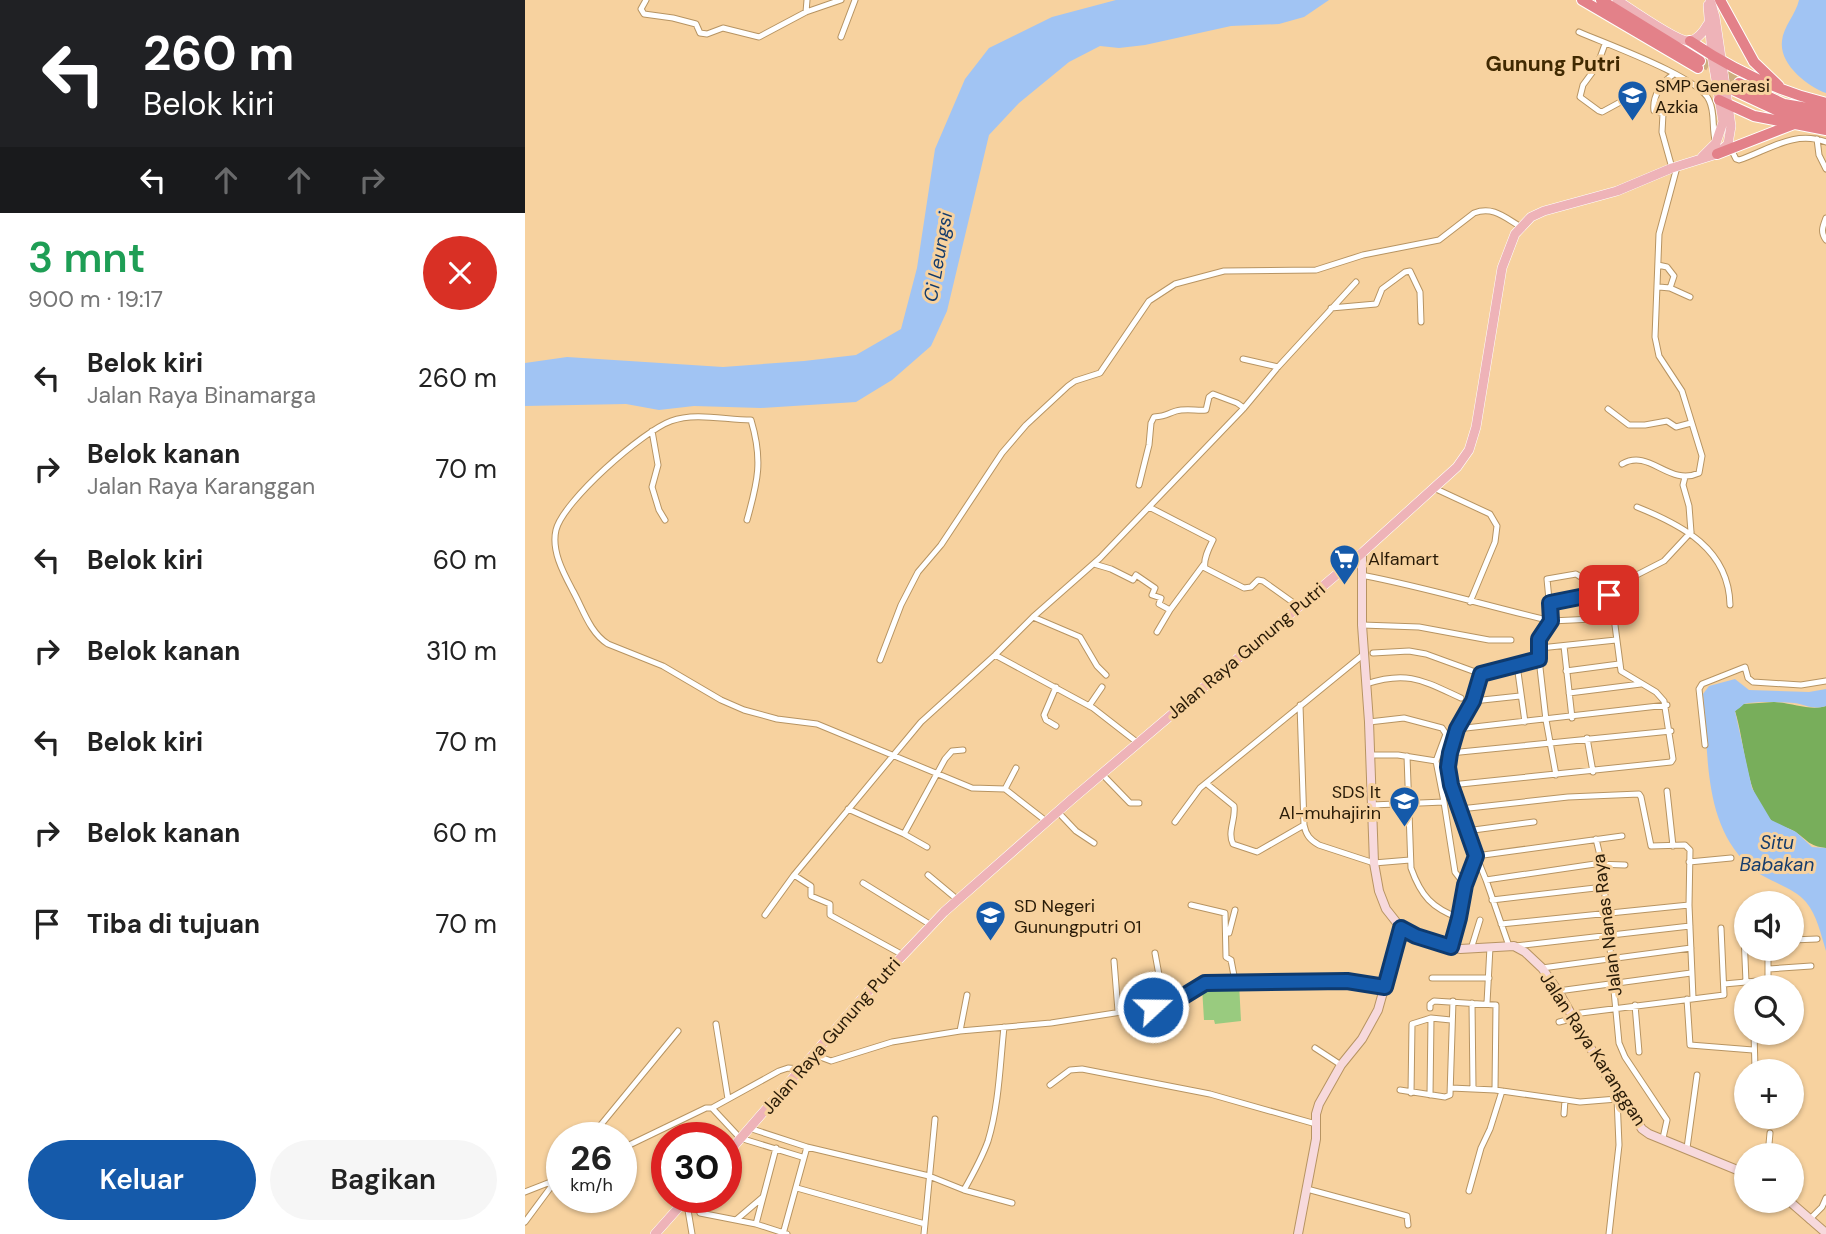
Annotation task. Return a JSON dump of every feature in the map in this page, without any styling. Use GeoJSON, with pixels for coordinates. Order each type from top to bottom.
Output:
{"type":"FeatureCollection","features":[{"type":"Feature","properties":{"kind":"highway"},"geometry":{"type":"LineString","coordinates":[[1582,0],[1699,64],[1601,0]]}},
{"type":"Feature","properties":{"kind":"highway"},"geometry":{"type":"LineString","coordinates":[[1720,0],[1754,62],[1767,77],[1796,96]]}},
{"type":"Feature","properties":{"kind":"highway"},"geometry":{"type":"LineString","coordinates":[[1691,41],[1716,58],[1771,87],[1826,103]]}},
{"type":"Feature","properties":{"kind":"highway"},"geometry":{"type":"LineString","coordinates":[[1826,111],[1784,104],[1737,87],[1778,111],[1826,121]]}},
{"type":"Feature","properties":{"kind":"highway"},"geometry":{"type":"LineString","coordinates":[[1723,102],[1754,116],[1826,130]]}},
{"type":"Feature","properties":{"kind":"highway"},"geometry":{"type":"LineString","coordinates":[[1717,149],[1731,149],[1794,124]]}},
{"type":"Feature","properties":{"kind":"main road"},"geometry":{"type":"LineString","coordinates":[[1617,0],[1681,40],[1691,41],[1703,32],[1709,23]]}},
{"type":"Feature","properties":{"kind":"main road"},"geometry":{"type":"LineString","coordinates":[[1521,227],[1531,217],[1544,211],[1617,191],[1717,149],[1725,149],[1731,136],[1709,23],[1710,0]]}},
{"type":"Feature","properties":{"kind":"main road"},"geometry":{"type":"LineString","coordinates":[[1710,0],[1715,17],[1716,58]]}},
{"type":"Feature","properties":{"kind":"main road","name":"Jalan Raya Gunung Putri"},"geometry":{"type":"LineString","coordinates":[[742,1136],[931,925],[1047,821],[1362,553],[1464,459],[1473,440],[1483,393],[1502,268],[1511,242],[1521,227]]}},
{"type":"Feature","properties":{"kind":"main road"},"geometry":{"type":"LineString","coordinates":[[658,1232],[679,1213]]}},
{"type":"Feature","properties":{"kind":"street"},"geometry":{"type":"LineString","coordinates":[[646,0],[641,9],[644,15],[674,18],[696,24],[702,34],[723,28],[759,37],[806,12],[841,0]]}},
{"type":"Feature","properties":{"kind":"street"},"geometry":{"type":"LineString","coordinates":[[806,12],[807,0]]}},
{"type":"Feature","properties":{"kind":"street"},"geometry":{"type":"LineString","coordinates":[[841,37],[855,0]]}},
{"type":"Feature","properties":{"kind":"street"},"geometry":{"type":"LineString","coordinates":[[1580,32],[1697,87],[1709,100],[1717,149]]}},
{"type":"Feature","properties":{"kind":"street"},"geometry":{"type":"LineString","coordinates":[[1605,44],[1597,66],[1583,85],[1580,97],[1602,112],[1624,100]]}},
{"type":"Feature","properties":{"kind":"street"},"geometry":{"type":"LineString","coordinates":[[1622,464],[1631,459],[1640,459],[1685,477],[1699,473],[1702,466],[1702,456],[1682,391],[1657,351],[1655,330],[1660,234],[1675,167],[1662,132],[1663,114],[1654,111],[1653,105],[1664,82],[1674,74]]}},
{"type":"Feature","properties":{"kind":"street"},"geometry":{"type":"LineString","coordinates":[[1731,149],[1739,160],[1799,137],[1826,142]]}},
{"type":"Feature","properties":{"kind":"street"},"geometry":{"type":"LineString","coordinates":[[1817,139],[1819,155],[1826,169]]}},
{"type":"Feature","properties":{"kind":"street"},"geometry":{"type":"LineString","coordinates":[[880,660],[912,582],[941,545],[1002,453],[1026,425],[1068,386],[1100,373],[1143,309],[1166,289],[1185,280],[1224,271],[1316,270],[1363,254],[1439,240],[1473,213],[1481,210],[1493,210],[1521,227]]}},
{"type":"Feature","properties":{"kind":"street"},"geometry":{"type":"LineString","coordinates":[[1826,218],[1822,228],[1822,235],[1826,240]]}},
{"type":"Feature","properties":{"kind":"street"},"geometry":{"type":"LineString","coordinates":[[1658,265],[1667,267],[1673,274],[1670,288]]}},
{"type":"Feature","properties":{"kind":"street"},"geometry":{"type":"LineString","coordinates":[[1331,308],[1375,304],[1382,289],[1410,271],[1420,292],[1421,322]]}},
{"type":"Feature","properties":{"kind":"street"},"geometry":{"type":"LineString","coordinates":[[765,915],[794,875],[921,722],[1094,564],[1244,408],[1277,367],[1356,282]]}},
{"type":"Feature","properties":{"kind":"street"},"geometry":{"type":"LineString","coordinates":[[1659,287],[1670,288],[1690,297]]}},
{"type":"Feature","properties":{"kind":"street"},"geometry":{"type":"LineString","coordinates":[[1243,359],[1277,367]]}},
{"type":"Feature","properties":{"kind":"street"},"geometry":{"type":"LineString","coordinates":[[1139,485],[1154,416],[1166,417],[1172,412],[1182,410],[1206,410],[1209,397],[1213,394],[1237,402],[1244,408]]}},
{"type":"Feature","properties":{"kind":"street"},"geometry":{"type":"LineString","coordinates":[[1608,410],[1629,425],[1667,421],[1680,427],[1691,423]]}},
{"type":"Feature","properties":{"kind":"street"},"geometry":{"type":"LineString","coordinates":[[747,520],[759,470],[751,420],[696,416],[670,421],[652,431],[594,478],[565,513],[556,529],[557,552],[564,572],[596,634],[608,644],[663,666],[721,700],[744,710],[777,719],[817,724],[972,788],[1005,789],[1047,821]]}},
{"type":"Feature","properties":{"kind":"street"},"geometry":{"type":"LineString","coordinates":[[652,431],[658,465],[652,487],[665,520]]}},
{"type":"Feature","properties":{"kind":"street"},"geometry":{"type":"LineString","coordinates":[[1550,603],[1607,594],[1625,581],[1664,561],[1691,532],[1689,506],[1683,485],[1685,477]]}},
{"type":"Feature","properties":{"kind":"street"},"geometry":{"type":"LineString","coordinates":[[1434,488],[1485,512],[1494,519],[1497,526],[1495,542],[1471,602]]}},
{"type":"Feature","properties":{"kind":"street"},"geometry":{"type":"LineString","coordinates":[[1149,507],[1213,540],[1204,564],[1157,632]]}},
{"type":"Feature","properties":{"kind":"street"},"geometry":{"type":"LineString","coordinates":[[1637,507],[1691,532],[1708,550],[1722,571],[1729,588],[1730,605]]}},
{"type":"Feature","properties":{"kind":"street"},"geometry":{"type":"LineString","coordinates":[[1362,553],[1362,625],[1369,722],[1374,863],[1382,899],[1392,918],[1401,928],[1416,936],[1451,947],[1471,949],[1691,926]]}},
{"type":"Feature","properties":{"kind":"street"},"geometry":{"type":"LineString","coordinates":[[1094,564],[1133,580],[1136,575],[1150,582],[1155,588],[1152,595],[1161,598],[1159,604],[1170,610]]}},
{"type":"Feature","properties":{"kind":"street"},"geometry":{"type":"LineString","coordinates":[[1204,564],[1205,568],[1244,588],[1251,587],[1258,580],[1263,581],[1298,606]]}},
{"type":"Feature","properties":{"kind":"street"},"geometry":{"type":"LineString","coordinates":[[1451,785],[1593,772],[1671,762],[1674,759],[1667,705],[1656,692],[1623,673],[1619,664],[1614,618],[1607,594],[1576,574],[1547,579],[1551,621],[1541,635],[1539,659],[1556,775]]}},
{"type":"Feature","properties":{"kind":"street"},"geometry":{"type":"LineString","coordinates":[[1361,575],[1411,584],[1551,621],[1614,618]]}},
{"type":"Feature","properties":{"kind":"street"},"geometry":{"type":"LineString","coordinates":[[1033,617],[1080,637],[1097,666],[1106,675]]}},
{"type":"Feature","properties":{"kind":"street"},"geometry":{"type":"LineString","coordinates":[[1362,625],[1419,627],[1489,640],[1511,640]]}},
{"type":"Feature","properties":{"kind":"street"},"geometry":{"type":"LineString","coordinates":[[1540,648],[1616,640]]}},
{"type":"Feature","properties":{"kind":"street"},"geometry":{"type":"LineString","coordinates":[[1563,646],[1572,718]]}},
{"type":"Feature","properties":{"kind":"street"},"geometry":{"type":"LineString","coordinates":[[1373,653],[1409,651],[1426,654],[1481,674],[1539,659]]}},
{"type":"Feature","properties":{"kind":"street"},"geometry":{"type":"LineString","coordinates":[[1175,821],[1195,793],[1364,654]]}},
{"type":"Feature","properties":{"kind":"street"},"geometry":{"type":"LineString","coordinates":[[995,655],[1089,706],[1139,743]]}},
{"type":"Feature","properties":{"kind":"street"},"geometry":{"type":"LineString","coordinates":[[1566,671],[1619,664]]}},
{"type":"Feature","properties":{"kind":"street"},"geometry":{"type":"LineString","coordinates":[[1517,665],[1525,722]]}},
{"type":"Feature","properties":{"kind":"street"},"geometry":{"type":"LineString","coordinates":[[1705,745],[1699,689],[1702,684],[1745,667],[1748,678],[1753,682],[1801,685],[1826,681]]}},
{"type":"Feature","properties":{"kind":"street"},"geometry":{"type":"LineString","coordinates":[[1481,674],[1473,701],[1457,729],[1448,767],[1466,831],[1511,946]]}},
{"type":"Feature","properties":{"kind":"street"},"geometry":{"type":"LineString","coordinates":[[1366,684],[1412,677],[1461,698]]}},
{"type":"Feature","properties":{"kind":"street"},"geometry":{"type":"LineString","coordinates":[[1569,694],[1641,684]]}},
{"type":"Feature","properties":{"kind":"street"},"geometry":{"type":"LineString","coordinates":[[1056,687],[1044,715],[1046,720],[1056,726]]}},
{"type":"Feature","properties":{"kind":"street"},"geometry":{"type":"LineString","coordinates":[[1089,706],[1102,687]]}},
{"type":"Feature","properties":{"kind":"street"},"geometry":{"type":"LineString","coordinates":[[1473,701],[1520,696]]}},
{"type":"Feature","properties":{"kind":"street"},"geometry":{"type":"LineString","coordinates":[[1300,705],[1304,825],[1311,841],[1374,863],[1411,860]]}},
{"type":"Feature","properties":{"kind":"street"},"geometry":{"type":"LineString","coordinates":[[1457,729],[1572,718],[1667,705]]}},
{"type":"Feature","properties":{"kind":"street"},"geometry":{"type":"LineString","coordinates":[[1369,722],[1404,718],[1441,728],[1445,734],[1436,761],[1455,872],[1465,885]]}},
{"type":"Feature","properties":{"kind":"street"},"geometry":{"type":"LineString","coordinates":[[1450,753],[1671,731]]}},
{"type":"Feature","properties":{"kind":"street"},"geometry":{"type":"LineString","coordinates":[[1587,738],[1593,772]]}},
{"type":"Feature","properties":{"kind":"street"},"geometry":{"type":"LineString","coordinates":[[904,834],[951,752],[964,750]]}},
{"type":"Feature","properties":{"kind":"street"},"geometry":{"type":"LineString","coordinates":[[1370,755],[1407,756],[1436,761]]}},
{"type":"Feature","properties":{"kind":"street"},"geometry":{"type":"LineString","coordinates":[[1407,756],[1411,860],[1417,885],[1425,897],[1442,911],[1459,918]]}},
{"type":"Feature","properties":{"kind":"street"},"geometry":{"type":"LineString","coordinates":[[1005,789],[1016,768]]}},
{"type":"Feature","properties":{"kind":"street"},"geometry":{"type":"LineString","coordinates":[[1102,774],[1130,803],[1139,803]]}},
{"type":"Feature","properties":{"kind":"street"},"geometry":{"type":"LineString","coordinates":[[1207,784],[1234,806],[1235,816],[1230,836],[1233,844],[1252,852],[1263,850],[1304,825]]}},
{"type":"Feature","properties":{"kind":"street"},"geometry":{"type":"LineString","coordinates":[[1667,790],[1673,846]]}},
{"type":"Feature","properties":{"kind":"street"},"geometry":{"type":"LineString","coordinates":[[1460,809],[1568,797],[1639,794],[1651,846],[1686,845],[1690,850],[1690,1045],[1753,1050]]}},
{"type":"Feature","properties":{"kind":"street"},"geometry":{"type":"LineString","coordinates":[[1372,805],[1444,802]]}},
{"type":"Feature","properties":{"kind":"street"},"geometry":{"type":"LineString","coordinates":[[848,809],[927,847]]}},
{"type":"Feature","properties":{"kind":"street"},"geometry":{"type":"LineString","coordinates":[[1058,812],[1076,831],[1094,843]]}},
{"type":"Feature","properties":{"kind":"street"},"geometry":{"type":"LineString","coordinates":[[1466,831],[1535,822]]}},
{"type":"Feature","properties":{"kind":"street"},"geometry":{"type":"LineString","coordinates":[[1596,839],[1622,836]]}},
{"type":"Feature","properties":{"kind":"street","name":"Jalan Nanas Raya"},"geometry":{"type":"LineString","coordinates":[[1476,856],[1596,839],[1602,864],[1619,1043],[1667,1120],[1663,1138]]}},
{"type":"Feature","properties":{"kind":"street"},"geometry":{"type":"LineString","coordinates":[[1451,947],[1465,885],[1476,856]]}},
{"type":"Feature","properties":{"kind":"street"},"geometry":{"type":"LineString","coordinates":[[1689,862],[1731,858]]}},
{"type":"Feature","properties":{"kind":"street"},"geometry":{"type":"LineString","coordinates":[[1486,880],[1602,864],[1625,865]]}},
{"type":"Feature","properties":{"kind":"street"},"geometry":{"type":"LineString","coordinates":[[794,875],[811,886],[811,896],[830,904],[830,915],[903,955]]}},
{"type":"Feature","properties":{"kind":"street"},"geometry":{"type":"LineString","coordinates":[[928,875],[958,900]]}},
{"type":"Feature","properties":{"kind":"street"},"geometry":{"type":"LineString","coordinates":[[863,883],[931,925]]}},
{"type":"Feature","properties":{"kind":"street"},"geometry":{"type":"LineString","coordinates":[[1492,900],[1604,887]]}},
{"type":"Feature","properties":{"kind":"street"},"geometry":{"type":"LineString","coordinates":[[1191,905],[1225,913],[1226,957],[1231,960]]}},
{"type":"Feature","properties":{"kind":"street"},"geometry":{"type":"LineString","coordinates":[[1501,924],[1689,905]]}},
{"type":"Feature","properties":{"kind":"street"},"geometry":{"type":"LineString","coordinates":[[1235,910],[1229,930],[1235,981]]}},
{"type":"Feature","properties":{"kind":"street"},"geometry":{"type":"LineString","coordinates":[[1471,949],[1481,920]]}},
{"type":"Feature","properties":{"kind":"street"},"geometry":{"type":"LineString","coordinates":[[1299,1234],[1316,1139],[1319,1104],[1341,1065],[1371,1024],[1385,987],[1401,928]]}},
{"type":"Feature","properties":{"kind":"street"},"geometry":{"type":"LineString","coordinates":[[1559,1022],[1617,1007],[1724,995],[1721,928]]}},
{"type":"Feature","properties":{"kind":"street"},"geometry":{"type":"LineString","coordinates":[[1804,940],[1817,939]]}},
{"type":"Feature","properties":{"kind":"street","name":"Jalan Raya Karanggan"},"geometry":{"type":"LineString","coordinates":[[1511,946],[1525,952],[1542,968],[1558,990],[1616,1095],[1642,1129],[1734,1168]]}},
{"type":"Feature","properties":{"kind":"street"},"geometry":{"type":"LineString","coordinates":[[1487,1003],[1490,947]]}},
{"type":"Feature","properties":{"kind":"street"},"geometry":{"type":"LineString","coordinates":[[1542,968],[1691,948]]}},
{"type":"Feature","properties":{"kind":"street"},"geometry":{"type":"LineString","coordinates":[[1153,1007],[1159,980],[1155,953]]}},
{"type":"Feature","properties":{"kind":"street"},"geometry":{"type":"LineString","coordinates":[[1114,961],[1118,1011]]}},
{"type":"Feature","properties":{"kind":"street"},"geometry":{"type":"LineString","coordinates":[[1768,975],[1769,961]]}},
{"type":"Feature","properties":{"kind":"street"},"geometry":{"type":"LineString","coordinates":[[1769,969],[1811,966]]}},
{"type":"Feature","properties":{"kind":"street"},"geometry":{"type":"LineString","coordinates":[[1558,990],[1691,973]]}},
{"type":"Feature","properties":{"kind":"street"},"geometry":{"type":"LineString","coordinates":[[1432,978],[1489,978]]}},
{"type":"Feature","properties":{"kind":"street"},"geometry":{"type":"LineString","coordinates":[[815,1055],[831,1061],[892,1042],[960,1031],[1051,1023],[1153,1007],[1174,1002],[1205,983],[1347,981],[1385,987]]}},
{"type":"Feature","properties":{"kind":"street"},"geometry":{"type":"LineString","coordinates":[[1724,984],[1734,983]]}},
{"type":"Feature","properties":{"kind":"street"},"geometry":{"type":"LineString","coordinates":[[960,1031],[967,995]]}},
{"type":"Feature","properties":{"kind":"street"},"geometry":{"type":"LineString","coordinates":[[1401,1090],[1447,1097],[1451,1093],[1453,1001]]}},
{"type":"Feature","properties":{"kind":"street"},"geometry":{"type":"LineString","coordinates":[[1430,1008],[1430,1004],[1434,1002],[1453,1001],[1496,1005],[1498,1090],[1490,1129],[1481,1148],[1469,1191]]}},
{"type":"Feature","properties":{"kind":"street"},"geometry":{"type":"LineString","coordinates":[[1472,1003],[1473,1088]]}},
{"type":"Feature","properties":{"kind":"street"},"geometry":{"type":"LineString","coordinates":[[1635,1005],[1639,1052]]}},
{"type":"Feature","properties":{"kind":"street"},"geometry":{"type":"LineString","coordinates":[[1411,1093],[1412,1024],[1431,1018],[1451,1020]]}},
{"type":"Feature","properties":{"kind":"street"},"geometry":{"type":"LineString","coordinates":[[1430,1095],[1431,1018]]}},
{"type":"Feature","properties":{"kind":"street"},"geometry":{"type":"LineString","coordinates":[[716,1024],[727,1099]]}},
{"type":"Feature","properties":{"kind":"street"},"geometry":{"type":"LineString","coordinates":[[964,1191],[989,1138],[1004,1027]]}},
{"type":"Feature","properties":{"kind":"street"},"geometry":{"type":"LineString","coordinates":[[603,1122],[678,1031]]}},
{"type":"Feature","properties":{"kind":"street"},"geometry":{"type":"LineString","coordinates":[[1753,1045],[1754,1059]]}},
{"type":"Feature","properties":{"kind":"street"},"geometry":{"type":"LineString","coordinates":[[1315,1048],[1341,1065]]}},
{"type":"Feature","properties":{"kind":"street"},"geometry":{"type":"LineString","coordinates":[[637,1141],[706,1108],[712,1108],[779,1071],[788,1068],[801,1069]]}},
{"type":"Feature","properties":{"kind":"street"},"geometry":{"type":"LineString","coordinates":[[1050,1085],[1070,1070],[1082,1069],[1210,1094],[1316,1124]]}},
{"type":"Feature","properties":{"kind":"street"},"geometry":{"type":"LineString","coordinates":[[1687,1148],[1697,1075]]}},
{"type":"Feature","properties":{"kind":"street"},"geometry":{"type":"LineString","coordinates":[[1451,1087],[1498,1090],[1580,1102],[1616,1095],[1619,1145],[1609,1234]]}},
{"type":"Feature","properties":{"kind":"street"},"geometry":{"type":"LineString","coordinates":[[1564,1114],[1565,1100]]}},
{"type":"Feature","properties":{"kind":"street"},"geometry":{"type":"LineString","coordinates":[[712,1108],[725,1122]]}},
{"type":"Feature","properties":{"kind":"street"},"geometry":{"type":"LineString","coordinates":[[924,1234],[935,1119]]}},
{"type":"Feature","properties":{"kind":"street"},"geometry":{"type":"LineString","coordinates":[[749,1128],[807,1147],[929,1176],[964,1191],[1012,1203]]}},
{"type":"Feature","properties":{"kind":"street"},"geometry":{"type":"LineString","coordinates":[[1769,1143],[1770,1133]]}},
{"type":"Feature","properties":{"kind":"street"},"geometry":{"type":"LineString","coordinates":[[742,1139],[802,1157]]}},
{"type":"Feature","properties":{"kind":"street"},"geometry":{"type":"LineString","coordinates":[[701,1213],[756,1224],[785,1234],[802,1157],[807,1147]]}},
{"type":"Feature","properties":{"kind":"street"},"geometry":{"type":"LineString","coordinates":[[756,1224],[776,1148]]}},
{"type":"Feature","properties":{"kind":"street"},"geometry":{"type":"LineString","coordinates":[[525,1192],[546,1184]]}},
{"type":"Feature","properties":{"kind":"street"},"geometry":{"type":"LineString","coordinates":[[797,1188],[925,1224]]}},
{"type":"Feature","properties":{"kind":"street"},"geometry":{"type":"LineString","coordinates":[[1307,1189],[1408,1216],[1408,1225]]}},
{"type":"Feature","properties":{"kind":"street"},"geometry":{"type":"LineString","coordinates":[[525,1222],[546,1193]]}},
{"type":"Feature","properties":{"kind":"street"},"geometry":{"type":"LineString","coordinates":[[736,1220],[763,1197]]}},
{"type":"Feature","properties":{"kind":"street"},"geometry":{"type":"LineString","coordinates":[[1809,1220],[1822,1207],[1826,1198]]}},
{"type":"Feature","properties":{"kind":"street"},"geometry":{"type":"LineString","coordinates":[[688,1213],[692,1234]]}},
{"type":"Feature","properties":{"kind":"street"},"geometry":{"type":"LineString","coordinates":[[1802,1213],[1826,1233]]}},
{"type":"Feature","properties":{"kind":"green space"},"geometry":{"type":"Polygon","coordinates":[[[1774,702],[1808,707],[1826,706],[1826,848],[1812,844],[1794,831],[1772,821],[1761,807],[1750,781],[1735,711],[1743,704],[1774,702]]]}},
{"type":"Feature","properties":{"kind":"green space"},"geometry":{"type":"Polygon","coordinates":[[[1239,983],[1241,1021],[1215,1024],[1214,1020],[1204,1020],[1202,987],[1239,983]]]}},
{"type":"Feature","properties":{"kind":"water","name":"Ci Leungsi"},"geometry":{"type":"Polygon","coordinates":[[[1116,0],[1329,0],[1304,17],[1279,24],[1231,26],[1145,45],[1119,48],[1100,46],[1069,62],[1019,103],[989,135],[947,311],[931,346],[892,380],[856,402],[761,408],[694,406],[659,410],[626,404],[525,406],[525,363],[567,357],[723,367],[804,361],[856,355],[901,329],[917,268],[935,149],[965,79],[989,48],[1052,17],[1116,0]]]}},
{"type":"Feature","properties":{"kind":"water"},"geometry":{"type":"Polygon","coordinates":[[[1799,0],[1826,0],[1826,93],[1803,80],[1790,66],[1782,50],[1783,36],[1799,0]]]}},
{"type":"Feature","properties":{"kind":"water","name":"Situ Babakan"},"geometry":{"type":"Polygon","coordinates":[[[1735,679],[1749,690],[1809,692],[1826,689],[1826,706],[1754,702],[1744,704],[1735,711],[1752,788],[1771,820],[1796,832],[1812,847],[1826,848],[1826,951],[1816,919],[1804,900],[1804,891],[1792,891],[1755,871],[1733,847],[1722,828],[1710,785],[1703,694],[1709,686],[1735,679]]]}},
{"type":"Feature","properties":{"kind":"tunnel"},"geometry":{"type":"LineString","coordinates":[[1700,61],[1739,83]]}},
{"type":"Feature","properties":{"kind":"place","name":"SMP Generasi Azkia"},"geometry":{"type":"Point","coordinates":[1632,123]}},
{"type":"Feature","properties":{"kind":"place","name":"Alfamart"},"geometry":{"type":"Point","coordinates":[1345,586]}},
{"type":"Feature","properties":{"kind":"place","name":"SDS It Al-muhajirin"},"geometry":{"type":"Point","coordinates":[1404,829]}},
{"type":"Feature","properties":{"kind":"place","name":"SD Negeri Gunungputri 01"},"geometry":{"type":"Point","coordinates":[991,943]}},
{"type":"Feature","properties":{"kind":"district","name":"Gunung Putri"},"geometry":{"type":"Point","coordinates":[1553,64]}},
{"type":"Feature","properties":{"kind":"route"},"geometry":{"type":"LineString","coordinates":[[1153,1007],[1174,1002],[1205,983],[1347,981],[1385,987],[1401,928],[1429,941],[1451,947],[1465,885],[1476,856],[1451,785],[1448,767],[1457,729],[1473,701],[1481,674],[1539,659],[1539,639],[1551,621],[1550,603],[1605,592],[1609,595]]}}]}
